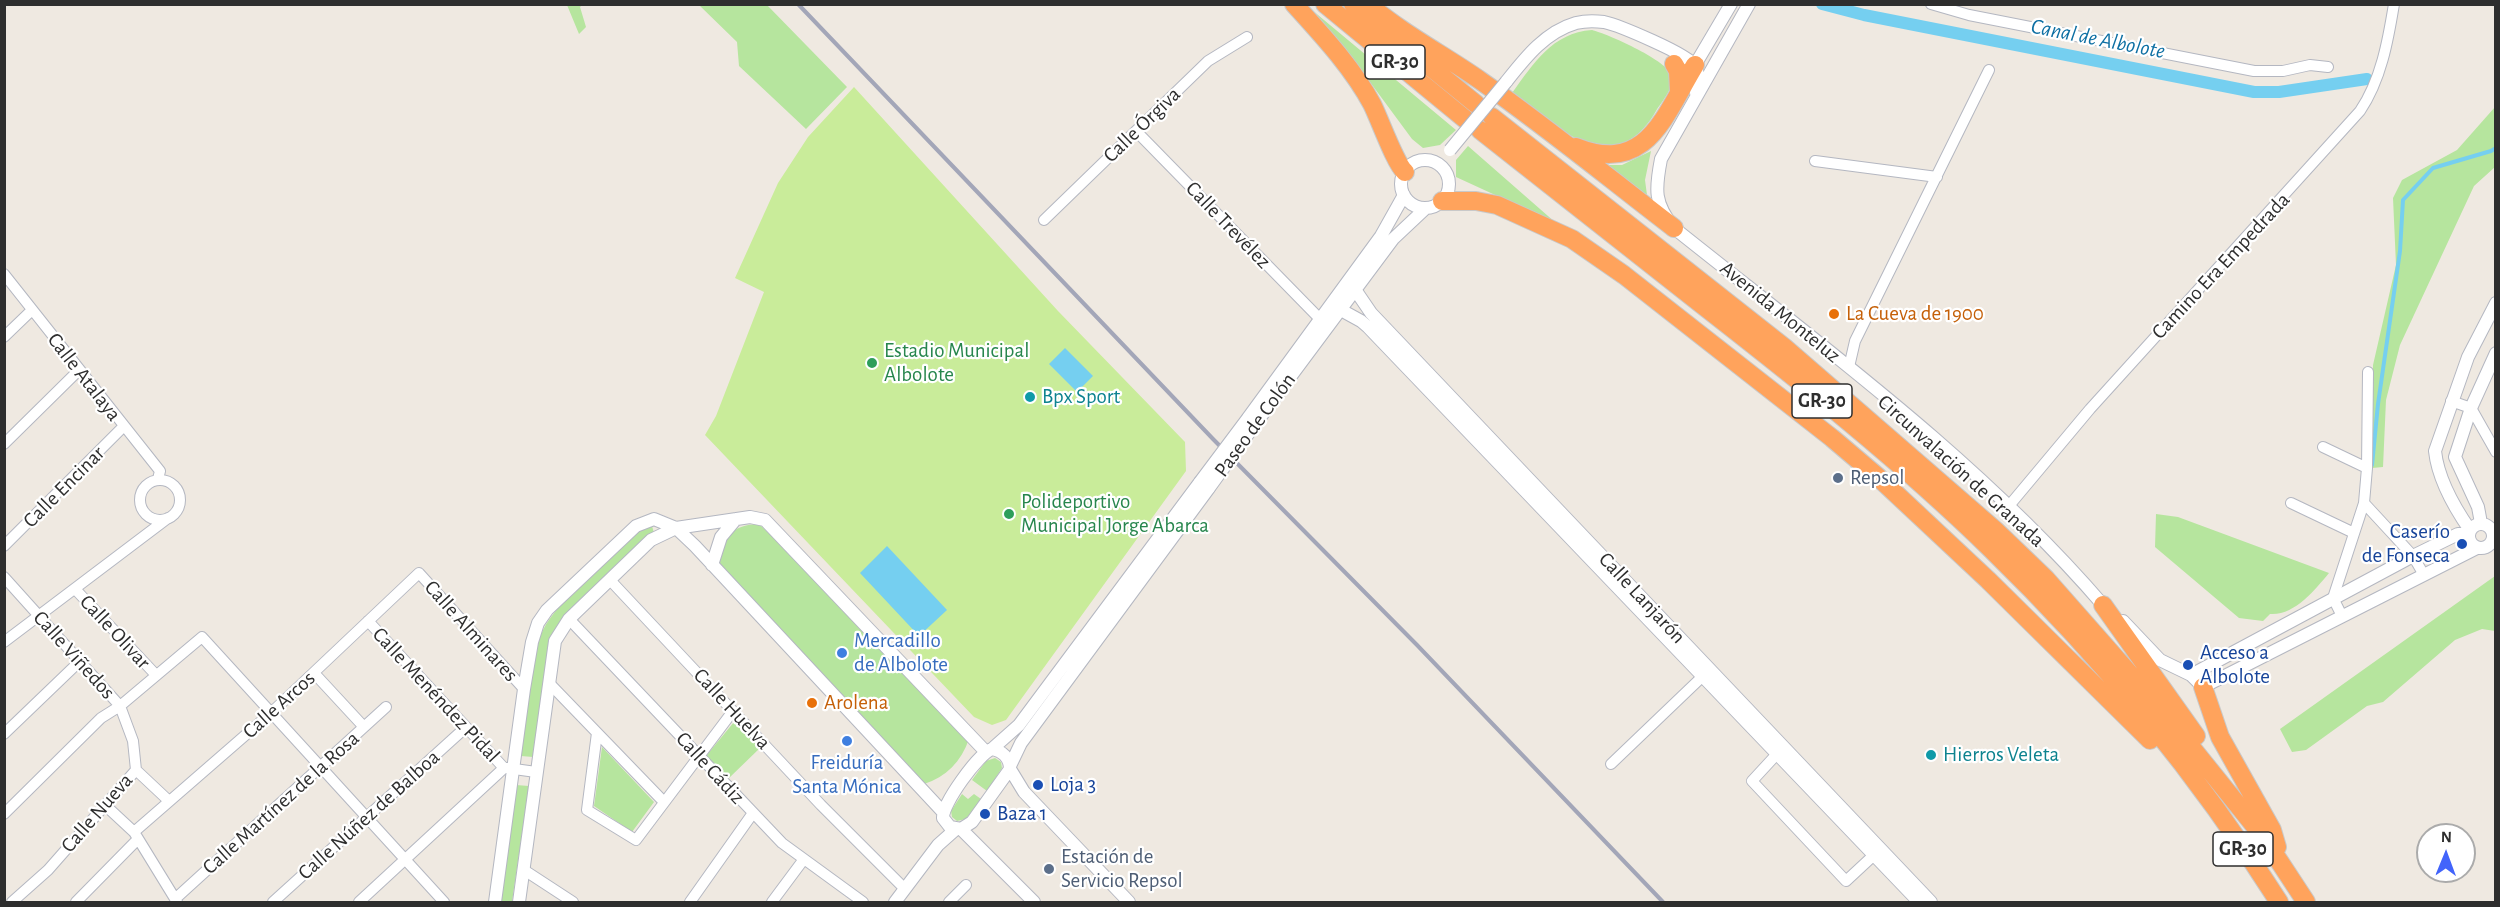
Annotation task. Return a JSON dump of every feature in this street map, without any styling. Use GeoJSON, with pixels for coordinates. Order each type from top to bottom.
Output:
{"type":"FeatureCollection","features":[{"type":"Feature","properties":{"kind":"highway"},"geometry":{"type":"LineString","coordinates":[[1294,4],[1338,54],[1371,103],[1400,166],[1405,172]]}},
{"type":"Feature","properties":{"kind":"highway","name":"GR-30"},"geometry":{"type":"LineString","coordinates":[[1325,4],[1471,111],[1353,4]]}},
{"type":"Feature","properties":{"kind":"highway"},"geometry":{"type":"LineString","coordinates":[[1368,4],[1435,54],[1479,80],[1566,142],[1674,228]]}},
{"type":"Feature","properties":{"kind":"highway"},"geometry":{"type":"LineString","coordinates":[[1674,64],[1688,92]]}},
{"type":"Feature","properties":{"kind":"highway"},"geometry":{"type":"LineString","coordinates":[[1566,142],[1586,151],[1611,155],[1626,153],[1641,146],[1653,135],[1688,92],[1695,65]]}},
{"type":"Feature","properties":{"kind":"highway","name":"Circunvalación de Granada"},"geometry":{"type":"LineString","coordinates":[[2279,903],[2206,795],[2093,655],[1993,551],[1938,499],[1486,123],[1784,347],[1995,530],[2046,579],[2102,641],[2242,811],[2282,864],[2306,903]]}},
{"type":"Feature","properties":{"kind":"highway"},"geometry":{"type":"LineString","coordinates":[[1434,204],[1476,201],[1497,205],[1535,221],[1572,239],[1661,303],[1878,477],[2126,715],[2186,782],[2206,795]]}},
{"type":"Feature","properties":{"kind":"highway"},"geometry":{"type":"LineString","coordinates":[[2103,605],[2235,788],[2242,811]]}},
{"type":"Feature","properties":{"kind":"highway"},"geometry":{"type":"LineString","coordinates":[[2197,681],[2220,737],[2272,830],[2282,864]]}},
{"type":"Feature","properties":{"kind":"street"},"geometry":{"type":"LineString","coordinates":[[1695,65],[1731,4]]}},
{"type":"Feature","properties":{"kind":"street","name":"Avenida Monteluz"},"geometry":{"type":"LineString","coordinates":[[1749,4],[1703,87],[1688,92],[1661,159],[1656,182],[1662,212],[1674,228],[1849,368],[1958,459],[2056,551],[2103,605],[2113,610],[2160,660],[2197,681]]}},
{"type":"Feature","properties":{"kind":"street"},"geometry":{"type":"LineString","coordinates":[[1931,4],[1969,15],[2254,71],[2283,71],[2310,65],[2328,67]]}},
{"type":"Feature","properties":{"kind":"street","name":"Camino Era Empedrada"},"geometry":{"type":"LineString","coordinates":[[2008,507],[2090,409],[2360,111],[2372,93],[2378,76],[2394,4]]}},
{"type":"Feature","properties":{"kind":"street"},"geometry":{"type":"LineString","coordinates":[[1440,165],[1540,43],[1558,30],[1578,23],[1603,22],[1628,30],[1684,56],[1695,65]]}},
{"type":"Feature","properties":{"kind":"street","name":"Calle Órgiva"},"geometry":{"type":"LineString","coordinates":[[1044,220],[1208,61],[1247,37]]}},
{"type":"Feature","properties":{"kind":"street"},"geometry":{"type":"LineString","coordinates":[[1651,42],[1674,64],[1688,68],[1716,60]]}},
{"type":"Feature","properties":{"kind":"street"},"geometry":{"type":"LineString","coordinates":[[1849,368],[1855,341],[1989,70]]}},
{"type":"Feature","properties":{"kind":"street","name":"Calle Trevélez"},"geometry":{"type":"LineString","coordinates":[[1136,131],[1320,319]]}},
{"type":"Feature","properties":{"kind":"street"},"geometry":{"type":"LineString","coordinates":[[1433,161],[1440,165],[1445,171],[1449,187],[1434,204],[1413,204],[1404,195],[1402,179],[1405,172],[1417,162],[1433,161]]}},
{"type":"Feature","properties":{"kind":"street"},"geometry":{"type":"LineString","coordinates":[[1815,161],[1937,177]]}},
{"type":"Feature","properties":{"kind":"street","name":"Paseo de Colón"},"geometry":{"type":"LineString","coordinates":[[959,829],[972,822],[1010,767],[1021,743],[1381,236],[1404,195]]}},
{"type":"Feature","properties":{"kind":"street","name":"Paseo de Colón"},"geometry":{"type":"LineString","coordinates":[[1252,420],[1356,291],[1393,239],[1434,204]]}},
{"type":"Feature","properties":{"kind":"street","name":"Calle Atalaya"},"geometry":{"type":"LineString","coordinates":[[4,274],[160,471],[158,479]]}},
{"type":"Feature","properties":{"kind":"street","name":"Calle Lanjarón"},"geometry":{"type":"LineString","coordinates":[[1356,291],[1371,313],[1931,903]]}},
{"type":"Feature","properties":{"kind":"street"},"geometry":{"type":"LineString","coordinates":[[4,337],[32,310]]}},
{"type":"Feature","properties":{"kind":"street","name":"Calle Lanjarón"},"geometry":{"type":"LineString","coordinates":[[1341,310],[1361,321],[1919,903]]}},
{"type":"Feature","properties":{"kind":"street"},"geometry":{"type":"LineString","coordinates":[[2477,548],[2470,541],[2469,532],[2458,514],[2437,466],[2435,451],[2451,401],[2493,311]]}},
{"type":"Feature","properties":{"kind":"street"},"geometry":{"type":"LineString","coordinates":[[2197,681],[2307,634],[2477,548],[2486,548],[2494,543],[2489,523],[2478,507],[2455,457],[2471,408],[2496,353]]}},
{"type":"Feature","properties":{"kind":"street"},"geometry":{"type":"LineString","coordinates":[[4,444],[78,370]]}},
{"type":"Feature","properties":{"kind":"street"},"geometry":{"type":"LineString","coordinates":[[2342,616],[2333,598],[2364,503],[2367,468],[2368,372]]}},
{"type":"Feature","properties":{"kind":"street"},"geometry":{"type":"LineString","coordinates":[[2451,401],[2471,408],[2496,452]]}},
{"type":"Feature","properties":{"kind":"street","name":"Calle Encinar"},"geometry":{"type":"LineString","coordinates":[[4,546],[123,427]]}},
{"type":"Feature","properties":{"kind":"street"},"geometry":{"type":"LineString","coordinates":[[2323,447],[2367,468]]}},
{"type":"Feature","properties":{"kind":"street"},"geometry":{"type":"LineString","coordinates":[[4,642],[168,518],[180,505],[179,494],[174,485],[158,479],[144,486],[140,503],[143,511],[150,518],[159,520],[168,518]]}},
{"type":"Feature","properties":{"kind":"street","name":"Paseo de Colón"},"geometry":{"type":"LineString","coordinates":[[944,817],[989,750],[1019,725],[1204,485]]}},
{"type":"Feature","properties":{"kind":"street"},"geometry":{"type":"LineString","coordinates":[[2291,503],[2354,534]]}},
{"type":"Feature","properties":{"kind":"street"},"geometry":{"type":"LineString","coordinates":[[2364,503],[2413,556],[2424,575]]}},
{"type":"Feature","properties":{"kind":"street"},"geometry":{"type":"LineString","coordinates":[[519,903],[555,641],[569,620],[651,540],[676,528],[750,517],[765,520],[989,750],[999,750],[1006,757],[1024,792],[1128,902]]}},
{"type":"Feature","properties":{"kind":"street"},"geometry":{"type":"LineString","coordinates":[[495,903],[509,768],[532,642],[538,623],[547,610],[636,526],[654,519],[676,528],[944,817],[1034,903]]}},
{"type":"Feature","properties":{"kind":"street"},"geometry":{"type":"LineString","coordinates":[[712,566],[721,537],[736,519]]}},
{"type":"Feature","properties":{"kind":"street"},"geometry":{"type":"LineString","coordinates":[[2197,681],[2297,616],[2458,534],[2489,523]]}},
{"type":"Feature","properties":{"kind":"street","name":"Calle Alminares"},"geometry":{"type":"LineString","coordinates":[[419,573],[524,689]]}},
{"type":"Feature","properties":{"kind":"street","name":"Calle Arcos"},"geometry":{"type":"LineString","coordinates":[[76,903],[169,801],[272,712],[419,573]]}},
{"type":"Feature","properties":{"kind":"street","name":"Calle Viñedos"},"geometry":{"type":"LineString","coordinates":[[4,577],[120,706]]}},
{"type":"Feature","properties":{"kind":"street","name":"Calle Huelva"},"geometry":{"type":"LineString","coordinates":[[610,580],[821,805],[905,889]]}},
{"type":"Feature","properties":{"kind":"street","name":"Calle Olivar"},"geometry":{"type":"LineString","coordinates":[[75,589],[156,675]]}},
{"type":"Feature","properties":{"kind":"street"},"geometry":{"type":"LineString","coordinates":[[2297,616],[2307,634]]}},
{"type":"Feature","properties":{"kind":"street","name":"Calle Cádiz"},"geometry":{"type":"LineString","coordinates":[[569,620],[782,843],[863,903]]}},
{"type":"Feature","properties":{"kind":"street","name":"Calle Menéndez Pidal"},"geometry":{"type":"LineString","coordinates":[[368,621],[465,728],[509,768]]}},
{"type":"Feature","properties":{"kind":"street"},"geometry":{"type":"LineString","coordinates":[[7,807],[101,718],[120,706],[202,637],[444,903]]}},
{"type":"Feature","properties":{"kind":"street"},"geometry":{"type":"LineString","coordinates":[[4,734],[80,661]]}},
{"type":"Feature","properties":{"kind":"street"},"geometry":{"type":"LineString","coordinates":[[314,673],[364,728]]}},
{"type":"Feature","properties":{"kind":"street"},"geometry":{"type":"LineString","coordinates":[[1611,764],[1703,676]]}},
{"type":"Feature","properties":{"kind":"street"},"geometry":{"type":"LineString","coordinates":[[549,683],[664,802]]}},
{"type":"Feature","properties":{"kind":"street","name":"Calle Nueva"},"geometry":{"type":"LineString","coordinates":[[12,903],[37,882],[136,770],[133,741],[120,706]]}},
{"type":"Feature","properties":{"kind":"street","name":"Calle Martínez de la Rosa"},"geometry":{"type":"LineString","coordinates":[[176,901],[386,707]]}},
{"type":"Feature","properties":{"kind":"street"},"geometry":{"type":"LineString","coordinates":[[597,733],[587,810],[636,840],[734,711]]}},
{"type":"Feature","properties":{"kind":"street","name":"Calle Núñez de Balboa"},"geometry":{"type":"LineString","coordinates":[[273,903],[465,728]]}},
{"type":"Feature","properties":{"kind":"street"},"geometry":{"type":"LineString","coordinates":[[1776,755],[1752,781],[1846,881],[1874,855]]}},
{"type":"Feature","properties":{"kind":"street"},"geometry":{"type":"LineString","coordinates":[[359,903],[404,859],[509,768],[536,772]]}},
{"type":"Feature","properties":{"kind":"street"},"geometry":{"type":"LineString","coordinates":[[136,770],[169,801]]}},
{"type":"Feature","properties":{"kind":"street"},"geometry":{"type":"LineString","coordinates":[[106,806],[136,836],[176,901]]}},
{"type":"Feature","properties":{"kind":"street"},"geometry":{"type":"LineString","coordinates":[[690,903],[753,813]]}},
{"type":"Feature","properties":{"kind":"street"},"geometry":{"type":"LineString","coordinates":[[938,845],[944,817]]}},
{"type":"Feature","properties":{"kind":"street"},"geometry":{"type":"LineString","coordinates":[[896,903],[938,845],[959,829]]}},
{"type":"Feature","properties":{"kind":"street"},"geometry":{"type":"LineString","coordinates":[[772,903],[804,859]]}},
{"type":"Feature","properties":{"kind":"street"},"geometry":{"type":"LineString","coordinates":[[524,870],[573,903]]}},
{"type":"Feature","properties":{"kind":"street"},"geometry":{"type":"LineString","coordinates":[[949,903],[966,885]]}},
{"type":"Feature","properties":{"kind":"street"},"geometry":{"type":"LineString","coordinates":[[368,893],[378,903]]}},
{"type":"Feature","properties":{"kind":"green space"},"geometry":{"type":"Polygon","coordinates":[[[567,5],[582,5],[580,7],[586,27],[579,34],[567,5]]]}},
{"type":"Feature","properties":{"kind":"green space"},"geometry":{"type":"Polygon","coordinates":[[[699,5],[767,5],[847,87],[806,129],[739,66],[737,42],[699,5]]]}},
{"type":"Feature","properties":{"kind":"green space"},"geometry":{"type":"Polygon","coordinates":[[[1312,10],[1456,130],[1440,145],[1423,148],[1412,139],[1350,55],[1312,10]]]}},
{"type":"Feature","properties":{"kind":"green space"},"geometry":{"type":"Polygon","coordinates":[[[1592,30],[1610,36],[1658,61],[1671,74],[1670,88],[1656,111],[1640,132],[1622,143],[1604,146],[1585,142],[1548,121],[1512,93],[1536,61],[1555,43],[1578,32],[1592,30]]]}},
{"type":"Feature","properties":{"kind":"green space"},"geometry":{"type":"Polygon","coordinates":[[[854,87],[1058,311],[1185,442],[1186,471],[1006,720],[992,725],[974,717],[705,435],[716,416],[764,292],[735,278],[778,183],[808,137],[854,87]]]}},
{"type":"Feature","properties":{"kind":"green space"},"geometry":{"type":"Polygon","coordinates":[[[2495,107],[2495,167],[2474,186],[2400,345],[2386,400],[2383,467],[2372,468],[2373,365],[2396,265],[2393,198],[2402,180],[2457,150],[2495,107]]]}},
{"type":"Feature","properties":{"kind":"green space"},"geometry":{"type":"Polygon","coordinates":[[[1468,146],[1556,223],[1456,177],[1456,160],[1468,146]]]}},
{"type":"Feature","properties":{"kind":"green space"},"geometry":{"type":"Polygon","coordinates":[[[1651,151],[1645,180],[1647,195],[1607,165],[1622,165],[1651,151]]]}},
{"type":"Feature","properties":{"kind":"green space"},"geometry":{"type":"Polygon","coordinates":[[[2156,514],[2178,517],[2329,573],[2303,601],[2287,611],[2270,614],[2263,621],[2239,618],[2155,547],[2156,514]]]}},
{"type":"Feature","properties":{"kind":"green space","name":"Mercadillo de Albolote"},"geometry":{"type":"Polygon","coordinates":[[[759,524],[802,564],[969,739],[962,755],[946,773],[924,784],[717,565],[721,548],[734,530],[759,524]]]}},
{"type":"Feature","properties":{"kind":"green space"},"geometry":{"type":"Polygon","coordinates":[[[645,526],[652,526],[654,533],[565,617],[554,631],[533,757],[521,756],[528,691],[534,657],[543,630],[561,604],[645,526]]]}},
{"type":"Feature","properties":{"kind":"green space"},"geometry":{"type":"Polygon","coordinates":[[[2495,576],[2495,631],[2482,629],[2455,640],[2383,702],[2367,706],[2306,750],[2292,752],[2280,729],[2495,576]]]}},
{"type":"Feature","properties":{"kind":"green space"},"geometry":{"type":"Polygon","coordinates":[[[734,722],[760,748],[728,779],[706,756],[734,722]]]}},
{"type":"Feature","properties":{"kind":"green space"},"geometry":{"type":"Polygon","coordinates":[[[602,747],[654,802],[632,832],[594,806],[602,747]]]}},
{"type":"Feature","properties":{"kind":"green space"},"geometry":{"type":"Polygon","coordinates":[[[995,758],[1001,762],[1002,768],[987,791],[972,780],[986,761],[995,758]]]}},
{"type":"Feature","properties":{"kind":"green space"},"geometry":{"type":"Polygon","coordinates":[[[516,785],[529,786],[512,902],[500,902],[516,785]]]}},
{"type":"Feature","properties":{"kind":"green space"},"geometry":{"type":"Polygon","coordinates":[[[962,794],[968,799],[974,794],[981,799],[966,819],[957,821],[952,817],[951,811],[962,794]]]}},
{"type":"Feature","properties":{"kind":"water"},"geometry":{"type":"Polygon","coordinates":[[[1065,348],[1093,376],[1077,392],[1049,364],[1065,348]]]}},
{"type":"Feature","properties":{"kind":"water"},"geometry":{"type":"Polygon","coordinates":[[[887,546],[947,610],[919,636],[860,573],[887,546]]]}},
{"type":"Feature","properties":{"kind":"waterway","name":"Canal de Albolote"},"geometry":{"type":"LineString","coordinates":[[1822,4],[1864,15],[2254,92],[2279,92],[2367,79]]}},
{"type":"Feature","properties":{"kind":"waterway"},"geometry":{"type":"LineString","coordinates":[[2372,465],[2378,404],[2400,251],[2403,200],[2433,168],[2496,148]]}},
{"type":"Feature","properties":{"kind":"railway"},"geometry":{"type":"LineString","coordinates":[[798,4],[1213,439],[1417,645],[1663,902]]}},
{"type":"Feature","properties":{"kind":"place","name":"La Cueva de 1900"},"geometry":{"type":"Point","coordinates":[1834,314]}},
{"type":"Feature","properties":{"kind":"place","name":"Estadio Municipal Albolote"},"geometry":{"type":"Point","coordinates":[872,363]}},
{"type":"Feature","properties":{"kind":"place","name":"Bpx Sport"},"geometry":{"type":"Point","coordinates":[1030,397]}},
{"type":"Feature","properties":{"kind":"place","name":"Repsol"},"geometry":{"type":"Point","coordinates":[1838,478]}},
{"type":"Feature","properties":{"kind":"place","name":"Polideportivo Municipal Jorge Abarca"},"geometry":{"type":"Point","coordinates":[1009,514]}},
{"type":"Feature","properties":{"kind":"place","name":"Caserío de Fonseca"},"geometry":{"type":"Point","coordinates":[2462,544]}},
{"type":"Feature","properties":{"kind":"place","name":"Mercadillo de Albolote"},"geometry":{"type":"Point","coordinates":[842,653]}},
{"type":"Feature","properties":{"kind":"place","name":"Acceso a Albolote"},"geometry":{"type":"Point","coordinates":[2188,665]}},
{"type":"Feature","properties":{"kind":"place","name":"Arolena"},"geometry":{"type":"Point","coordinates":[812,703]}},
{"type":"Feature","properties":{"kind":"place","name":"Freiduría Santa Mónica"},"geometry":{"type":"Point","coordinates":[847,741]}},
{"type":"Feature","properties":{"kind":"place","name":"Hierros Veleta"},"geometry":{"type":"Point","coordinates":[1931,755]}},
{"type":"Feature","properties":{"kind":"place","name":"Loja 3"},"geometry":{"type":"Point","coordinates":[1038,785]}},
{"type":"Feature","properties":{"kind":"place","name":"Baza 1"},"geometry":{"type":"Point","coordinates":[985,814]}},
{"type":"Feature","properties":{"kind":"place","name":"Estación de Servicio Repsol"},"geometry":{"type":"Point","coordinates":[1049,869]}}]}
